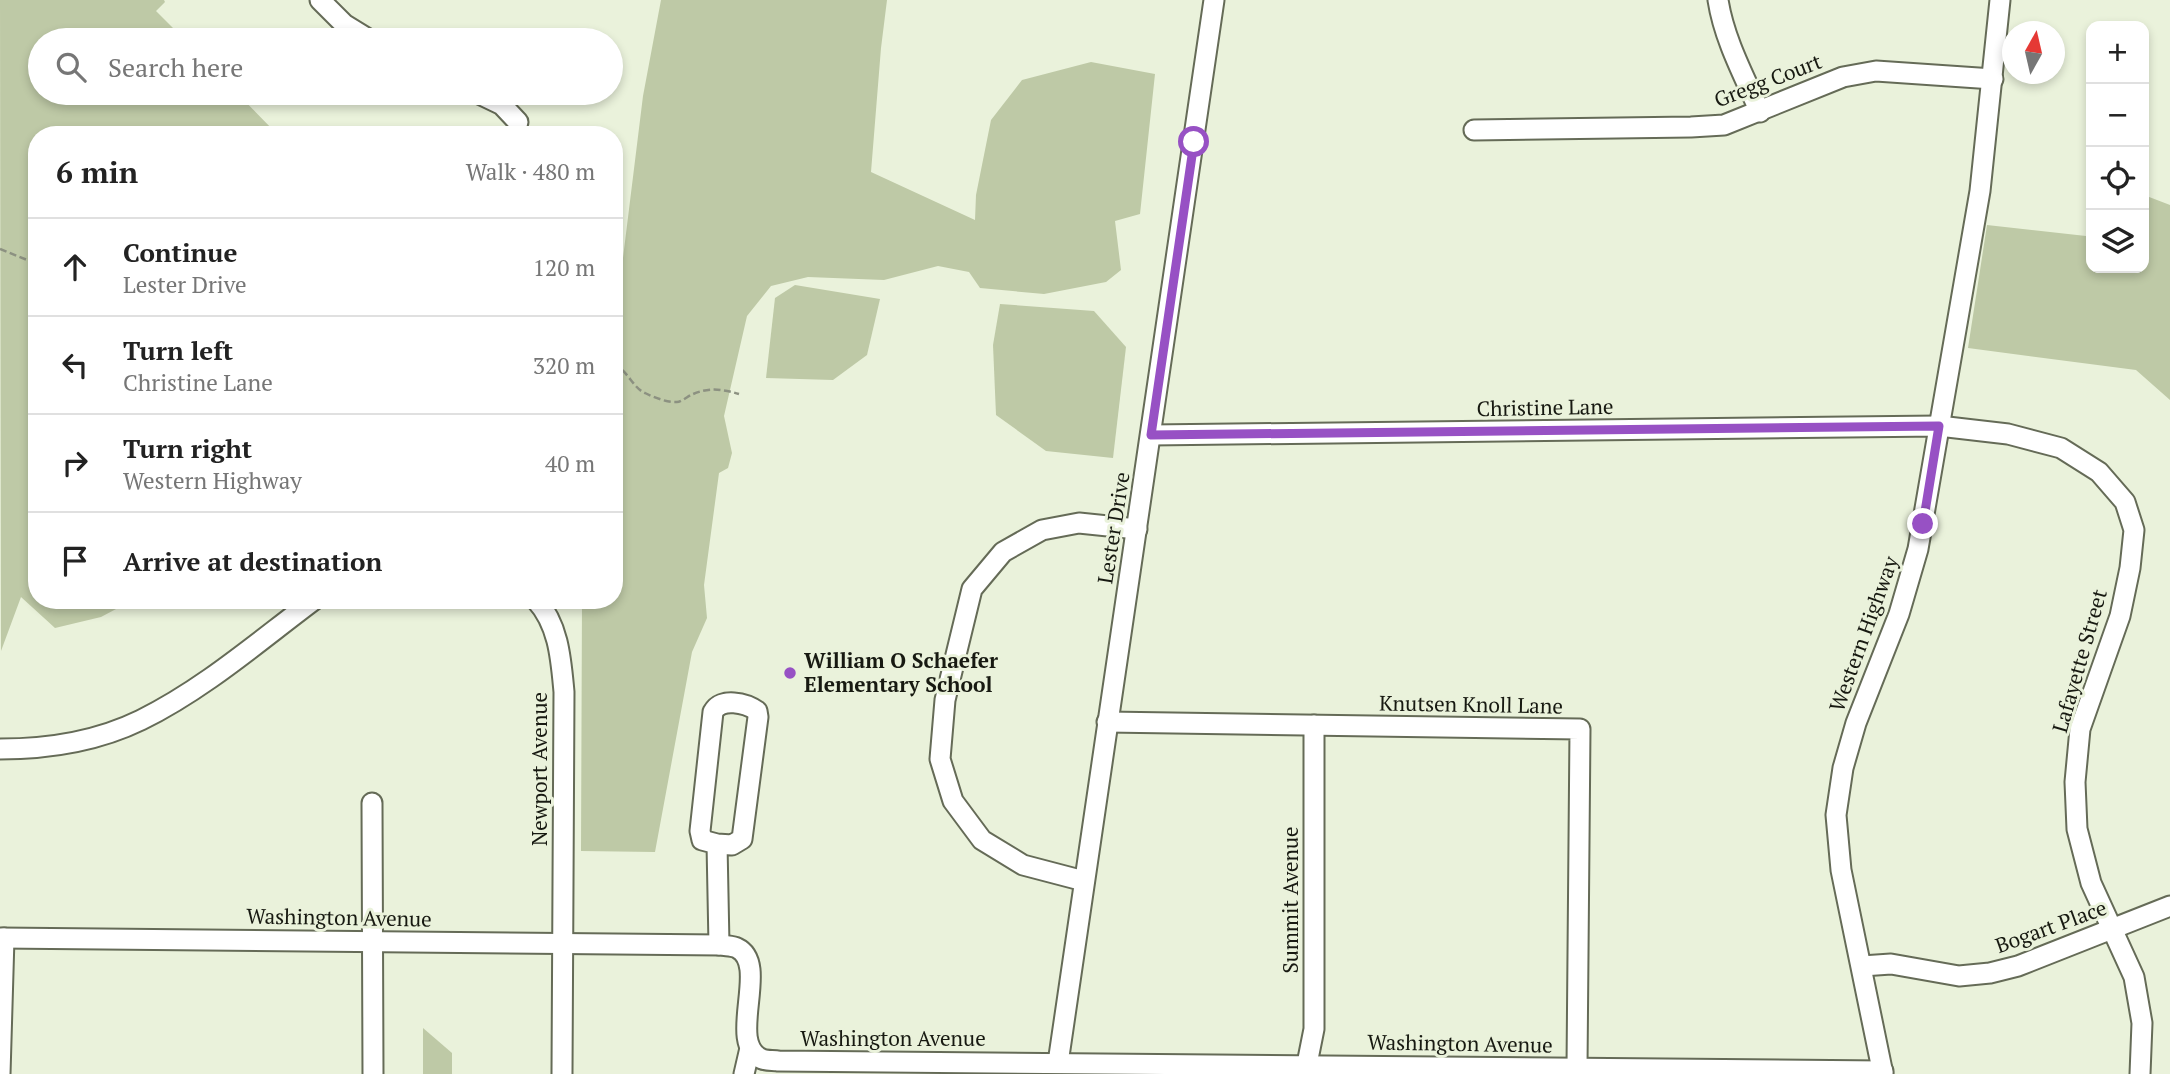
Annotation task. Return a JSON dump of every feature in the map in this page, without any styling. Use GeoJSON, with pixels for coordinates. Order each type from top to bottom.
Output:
{"type":"FeatureCollection","features":[{"type":"Feature","properties":{"kind":"street"},"geometry":{"type":"LineString","coordinates":[[320,0],[350,28]]}},
{"type":"Feature","properties":{"kind":"street","name":"Lester Drive"},"geometry":{"type":"LineString","coordinates":[[1058,1063],[1214,0]]}},
{"type":"Feature","properties":{"kind":"street"},"geometry":{"type":"LineString","coordinates":[[1718,0],[1736,56],[1760,112]]}},
{"type":"Feature","properties":{"kind":"street","name":"Western Highway"},"geometry":{"type":"LineString","coordinates":[[1883,1072],[1841,870],[1836,815],[1843,768],[1856,723],[1899,614],[1919,549],[1980,191],[2000,0]]}},
{"type":"Feature","properties":{"kind":"street","name":"Gregg Court"},"geometry":{"type":"LineString","coordinates":[[1474,130],[1724,125],[1843,77],[1876,71],[1993,79]]}},
{"type":"Feature","properties":{"kind":"street"},"geometry":{"type":"LineString","coordinates":[[502,105],[518,122]]}},
{"type":"Feature","properties":{"kind":"street","name":"Christine Lane"},"geometry":{"type":"LineString","coordinates":[[1151,435],[1939,426]]}},
{"type":"Feature","properties":{"kind":"street","name":"Lafayette Street"},"geometry":{"type":"LineString","coordinates":[[1939,426],[2008,434],[2061,448],[2099,472],[2125,502],[2134,530],[2130,568],[2120,616],[2080,729],[2075,782],[2077,829],[2091,883],[2134,977],[2142,1023],[2140,1074]]}},
{"type":"Feature","properties":{"kind":"street"},"geometry":{"type":"LineString","coordinates":[[1084,881],[1023,865],[982,840],[953,800],[940,759],[945,700],[972,589],[1003,552],[1042,530],[1079,523],[1137,529]]}},
{"type":"Feature","properties":{"kind":"street"},"geometry":{"type":"LineString","coordinates":[[0,750],[30,750],[87,740],[140,720],[193,690],[302,609]]}},
{"type":"Feature","properties":{"kind":"street","name":"Newport Avenue"},"geometry":{"type":"LineString","coordinates":[[543,609],[558,641],[564,692],[562,1074]]}},
{"type":"Feature","properties":{"kind":"street"},"geometry":{"type":"LineString","coordinates":[[724,703],[750,706],[757,711],[758,717],[742,839],[732,845],[718,844],[702,840],[700,831],[713,712],[716,706],[724,703]]}},
{"type":"Feature","properties":{"kind":"street","name":"Knutsen Knoll Lane"},"geometry":{"type":"LineString","coordinates":[[1107,722],[1580,729],[1577,1068]]}},
{"type":"Feature","properties":{"kind":"street","name":"Summit Avenue"},"geometry":{"type":"LineString","coordinates":[[1305,1070],[1314,1029],[1314,725]]}},
{"type":"Feature","properties":{"kind":"street"},"geometry":{"type":"LineString","coordinates":[[372,803],[373,1074]]}},
{"type":"Feature","properties":{"kind":"street"},"geometry":{"type":"LineString","coordinates":[[718,844],[719,945]]}},
{"type":"Feature","properties":{"kind":"street","name":"Bogart Place"},"geometry":{"type":"LineString","coordinates":[[1862,966],[1891,964],[1959,976],[1990,973],[2018,966],[2170,905]]}},
{"type":"Feature","properties":{"kind":"street"},"geometry":{"type":"LineString","coordinates":[[0,1074],[2,938]]}},
{"type":"Feature","properties":{"kind":"street","name":"Washington Avenue"},"geometry":{"type":"LineString","coordinates":[[2,938],[737,947],[746,956],[750,971],[747,1031],[750,1048],[761,1059],[778,1061],[1058,1063],[1305,1070],[1577,1068],[1883,1072]]}},
{"type":"Feature","properties":{"kind":"street"},"geometry":{"type":"LineString","coordinates":[[744,1074],[750,1048]]}},
{"type":"Feature","properties":{"kind":"path"},"geometry":{"type":"LineString","coordinates":[[0,249],[28,260]]}},
{"type":"Feature","properties":{"kind":"path"},"geometry":{"type":"LineString","coordinates":[[623,368],[641,392],[659,398],[677,402],[711,388],[739,394]]}},
{"type":"Feature","properties":{"kind":"green space"},"geometry":{"type":"Polygon","coordinates":[[[0,0],[164,0],[156,11],[173,28],[28,28],[28,105],[249,105],[269,126],[28,126],[28,603],[21,597],[1,651],[0,0]]]}},
{"type":"Feature","properties":{"kind":"green space"},"geometry":{"type":"Polygon","coordinates":[[[661,0],[887,0],[871,172],[975,220],[976,195],[991,120],[1022,80],[1091,62],[1155,74],[1140,214],[1115,221],[1121,270],[1106,282],[1044,294],[980,288],[969,272],[938,266],[884,280],[808,277],[771,286],[747,316],[724,416],[732,453],[728,468],[719,473],[704,585],[707,618],[692,652],[655,852],[581,851],[582,609],[623,609],[623,258],[643,96],[661,0]]]}},
{"type":"Feature","properties":{"kind":"green space"},"geometry":{"type":"Polygon","coordinates":[[[2149,197],[2170,205],[2170,400],[2136,370],[1968,348],[1987,225],[2086,236],[2086,273],[2149,273],[2149,197]]]}},
{"type":"Feature","properties":{"kind":"green space"},"geometry":{"type":"Polygon","coordinates":[[[795,285],[880,299],[867,355],[833,380],[766,378],[775,298],[795,285]]]}},
{"type":"Feature","properties":{"kind":"green space"},"geometry":{"type":"Polygon","coordinates":[[[1000,304],[1094,311],[1126,347],[1113,458],[1046,451],[996,415],[993,345],[1000,304]]]}},
{"type":"Feature","properties":{"kind":"green space"},"geometry":{"type":"Polygon","coordinates":[[[34,609],[116,609],[101,617],[55,628],[34,609]]]}},
{"type":"Feature","properties":{"kind":"green space"},"geometry":{"type":"Polygon","coordinates":[[[423,1028],[452,1053],[452,1074],[423,1074],[423,1028]]]}},
{"type":"Feature","properties":{"kind":"place","name":"William O Schaefer Elementary School"},"geometry":{"type":"Point","coordinates":[790,673]}},
{"type":"Feature","properties":{"kind":"route"},"geometry":{"type":"LineString","coordinates":[[1194,142],[1151,435],[1939,426],[1923,524]]}}]}
